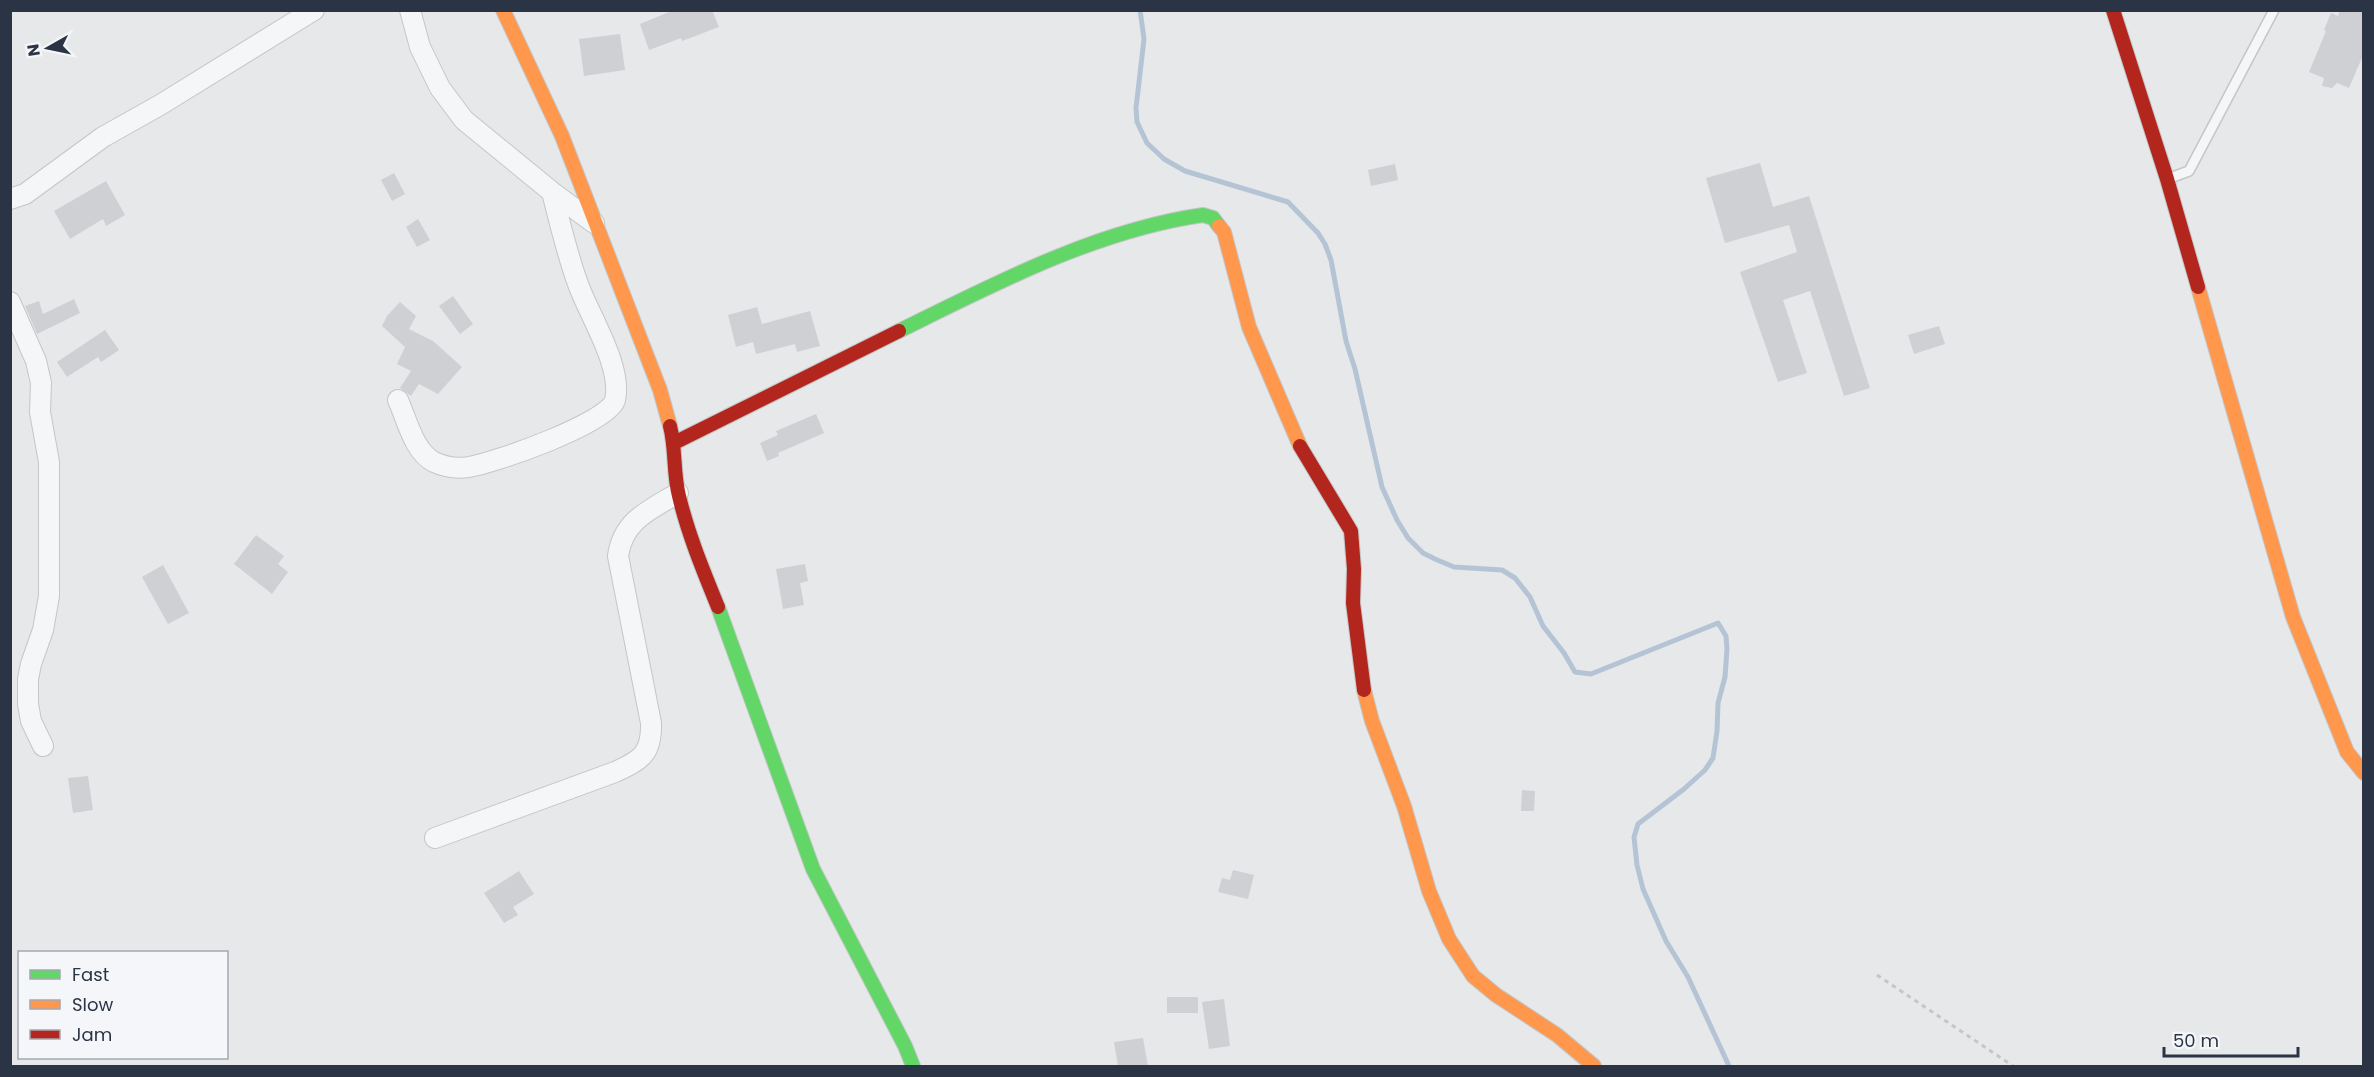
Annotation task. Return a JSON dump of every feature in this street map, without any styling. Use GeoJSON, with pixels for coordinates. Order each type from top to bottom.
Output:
{"type":"FeatureCollection","features":[{"type":"Feature","properties":{"kind":"street"},"geometry":{"type":"LineString","coordinates":[[10,199],[25,194],[103,137],[160,105],[314,10]]}},
{"type":"Feature","properties":{"kind":"street"},"geometry":{"type":"LineString","coordinates":[[410,10],[420,47],[440,87],[464,120],[594,223]]}},
{"type":"Feature","properties":{"kind":"street"},"geometry":{"type":"LineString","coordinates":[[503,10],[562,136],[660,390],[674,443],[678,493],[692,543],[726,627],[813,869],[905,1046],[913,1066]]}},
{"type":"Feature","properties":{"kind":"street"},"geometry":{"type":"LineString","coordinates":[[2113,10],[2167,179],[2293,617],[2347,752],[2364,773]]}},
{"type":"Feature","properties":{"kind":"street"},"geometry":{"type":"LineString","coordinates":[[398,400],[419,450],[432,461],[451,468],[468,467],[494,460],[585,426],[604,415],[614,403],[616,388],[613,369],[596,322],[579,287],[552,192]]}},
{"type":"Feature","properties":{"kind":"street"},"geometry":{"type":"LineString","coordinates":[[674,443],[980,291],[1056,259],[1113,236],[1189,217],[1203,215],[1213,218],[1224,232],[1249,327],[1294,437],[1351,531],[1354,569],[1353,603],[1363,686],[1372,721],[1404,806],[1429,891],[1449,939],[1473,976],[1502,1000],[1557,1035],[1594,1066]]}},
{"type":"Feature","properties":{"kind":"street"},"geometry":{"type":"LineString","coordinates":[[10,302],[36,361],[41,383],[40,412],[49,462],[49,596],[43,630],[28,679],[31,721],[43,746]]}},
{"type":"Feature","properties":{"kind":"street"},"geometry":{"type":"LineString","coordinates":[[435,838],[615,772],[633,764],[644,755],[651,739],[651,723],[618,556],[624,534],[632,524],[678,493]]}},
{"type":"Feature","properties":{"kind":"lane"},"geometry":{"type":"LineString","coordinates":[[2167,179],[2188,171],[2274,10]]}},
{"type":"Feature","properties":{"kind":"path"},"geometry":{"type":"LineString","coordinates":[[1876,975],[2013,1066]]}},
{"type":"Feature","properties":{"kind":"building"},"geometry":{"type":"Polygon","coordinates":[[[674,10],[712,10],[719,27],[649,50],[640,24],[674,10]]]}},
{"type":"Feature","properties":{"kind":"building"},"geometry":{"type":"Polygon","coordinates":[[[2340,10],[2364,10],[2364,53],[2349,88],[2337,83],[2332,88],[2322,86],[2324,78],[2309,72],[2331,13],[2338,16],[2340,10]]]}},
{"type":"Feature","properties":{"kind":"building"},"geometry":{"type":"Polygon","coordinates":[[[620,34],[625,70],[584,76],[579,39],[620,34]]]}},
{"type":"Feature","properties":{"kind":"building"},"geometry":{"type":"Polygon","coordinates":[[[1760,163],[1773,207],[1809,196],[1870,388],[1844,396],[1810,291],[1783,300],[1807,373],[1778,382],[1740,272],[1797,252],[1789,225],[1725,243],[1706,178],[1760,163]]]}},
{"type":"Feature","properties":{"kind":"building"},"geometry":{"type":"Polygon","coordinates":[[[1395,164],[1398,180],[1371,186],[1368,170],[1395,164]]]}},
{"type":"Feature","properties":{"kind":"building"},"geometry":{"type":"Polygon","coordinates":[[[394,173],[405,194],[392,201],[381,180],[394,173]]]}},
{"type":"Feature","properties":{"kind":"building"},"geometry":{"type":"Polygon","coordinates":[[[106,181],[125,215],[106,226],[103,219],[70,239],[54,211],[106,181]]]}},
{"type":"Feature","properties":{"kind":"building"},"geometry":{"type":"Polygon","coordinates":[[[418,219],[430,240],[417,247],[406,227],[418,219]]]}},
{"type":"Feature","properties":{"kind":"building"},"geometry":{"type":"Polygon","coordinates":[[[453,296],[473,324],[460,334],[439,306],[453,296]]]}},
{"type":"Feature","properties":{"kind":"building"},"geometry":{"type":"Polygon","coordinates":[[[74,299],[80,313],[37,334],[25,306],[39,301],[43,314],[74,299]]]}},
{"type":"Feature","properties":{"kind":"building"},"geometry":{"type":"Polygon","coordinates":[[[400,302],[416,316],[409,329],[433,341],[462,367],[438,394],[419,384],[411,396],[400,388],[411,371],[397,364],[405,347],[382,326],[387,316],[400,302]]]}},
{"type":"Feature","properties":{"kind":"building"},"geometry":{"type":"Polygon","coordinates":[[[757,307],[762,324],[810,311],[820,346],[797,352],[795,344],[756,354],[753,342],[736,347],[728,315],[757,307]]]}},
{"type":"Feature","properties":{"kind":"building"},"geometry":{"type":"Polygon","coordinates":[[[1939,326],[1945,344],[1914,354],[1908,335],[1939,326]]]}},
{"type":"Feature","properties":{"kind":"building"},"geometry":{"type":"Polygon","coordinates":[[[105,330],[119,350],[101,362],[98,357],[67,377],[57,362],[105,330]]]}},
{"type":"Feature","properties":{"kind":"building"},"geometry":{"type":"Polygon","coordinates":[[[816,414],[824,433],[778,453],[779,456],[767,461],[760,443],[778,435],[776,431],[816,414]]]}},
{"type":"Feature","properties":{"kind":"building"},"geometry":{"type":"Polygon","coordinates":[[[256,535],[284,556],[278,564],[288,572],[272,594],[234,564],[256,535]]]}},
{"type":"Feature","properties":{"kind":"building"},"geometry":{"type":"Polygon","coordinates":[[[805,564],[808,581],[800,583],[804,605],[783,609],[776,569],[805,564]]]}},
{"type":"Feature","properties":{"kind":"building"},"geometry":{"type":"Polygon","coordinates":[[[163,565],[189,613],[168,624],[142,577],[163,565]]]}},
{"type":"Feature","properties":{"kind":"building"},"geometry":{"type":"Polygon","coordinates":[[[88,776],[93,810],[73,813],[68,778],[88,776]]]}},
{"type":"Feature","properties":{"kind":"building"},"geometry":{"type":"Polygon","coordinates":[[[1522,790],[1535,791],[1534,811],[1521,811],[1522,790]]]}},
{"type":"Feature","properties":{"kind":"building"},"geometry":{"type":"Polygon","coordinates":[[[1233,870],[1254,875],[1248,899],[1218,892],[1222,878],[1230,880],[1233,870]]]}},
{"type":"Feature","properties":{"kind":"building"},"geometry":{"type":"Polygon","coordinates":[[[519,871],[534,894],[513,907],[518,915],[504,923],[484,893],[519,871]]]}},
{"type":"Feature","properties":{"kind":"building"},"geometry":{"type":"Polygon","coordinates":[[[1167,997],[1198,997],[1198,1013],[1167,1013],[1167,997]]]}},
{"type":"Feature","properties":{"kind":"building"},"geometry":{"type":"Polygon","coordinates":[[[1224,999],[1230,1046],[1209,1049],[1202,1002],[1224,999]]]}},
{"type":"Feature","properties":{"kind":"building"},"geometry":{"type":"Polygon","coordinates":[[[1143,1038],[1148,1066],[1118,1066],[1114,1042],[1143,1038]]]}},
{"type":"Feature","properties":{"kind":"waterway"},"geometry":{"type":"LineString","coordinates":[[1140,10],[1144,39],[1136,108],[1137,122],[1147,143],[1164,159],[1185,171],[1288,202],[1318,233],[1325,244],[1331,260],[1346,341],[1355,369],[1382,487],[1408,538],[1423,553],[1454,567],[1502,570],[1515,578],[1530,597],[1543,626],[1564,653],[1575,672],[1591,674],[1718,623],[1726,636],[1725,677],[1718,703],[1713,758],[1705,770],[1684,789],[1638,824],[1634,837],[1637,865],[1643,889],[1666,941],[1688,977],[1729,1066]]}},
{"type":"Feature","properties":{"kind":"traffic: fast"},"geometry":{"type":"LineString","coordinates":[[899,331],[1047,261],[1124,233],[1163,222],[1203,215],[1213,218],[1219,226]]}},
{"type":"Feature","properties":{"kind":"traffic: fast"},"geometry":{"type":"LineString","coordinates":[[718,607],[813,869],[905,1046],[913,1066]]}},
{"type":"Feature","properties":{"kind":"traffic: slow"},"geometry":{"type":"LineString","coordinates":[[503,10],[562,136],[660,390],[670,426]]}},
{"type":"Feature","properties":{"kind":"traffic: slow"},"geometry":{"type":"LineString","coordinates":[[1219,226],[1224,232],[1249,327],[1300,446]]}},
{"type":"Feature","properties":{"kind":"traffic: slow"},"geometry":{"type":"LineString","coordinates":[[2198,287],[2293,617],[2347,752],[2364,773]]}},
{"type":"Feature","properties":{"kind":"traffic: slow"},"geometry":{"type":"LineString","coordinates":[[1364,690],[1372,721],[1404,806],[1429,891],[1449,939],[1473,976],[1496,995],[1557,1035],[1594,1066]]}},
{"type":"Feature","properties":{"kind":"traffic: jam"},"geometry":{"type":"LineString","coordinates":[[2113,10],[2167,179],[2198,287]]}},
{"type":"Feature","properties":{"kind":"traffic: jam"},"geometry":{"type":"LineString","coordinates":[[674,443],[899,331]]}},
{"type":"Feature","properties":{"kind":"traffic: jam"},"geometry":{"type":"LineString","coordinates":[[670,426],[677,487],[683,510],[696,552],[718,607]]}},
{"type":"Feature","properties":{"kind":"traffic: jam"},"geometry":{"type":"LineString","coordinates":[[1300,446],[1351,531],[1354,569],[1353,603],[1364,690]]}}]}
